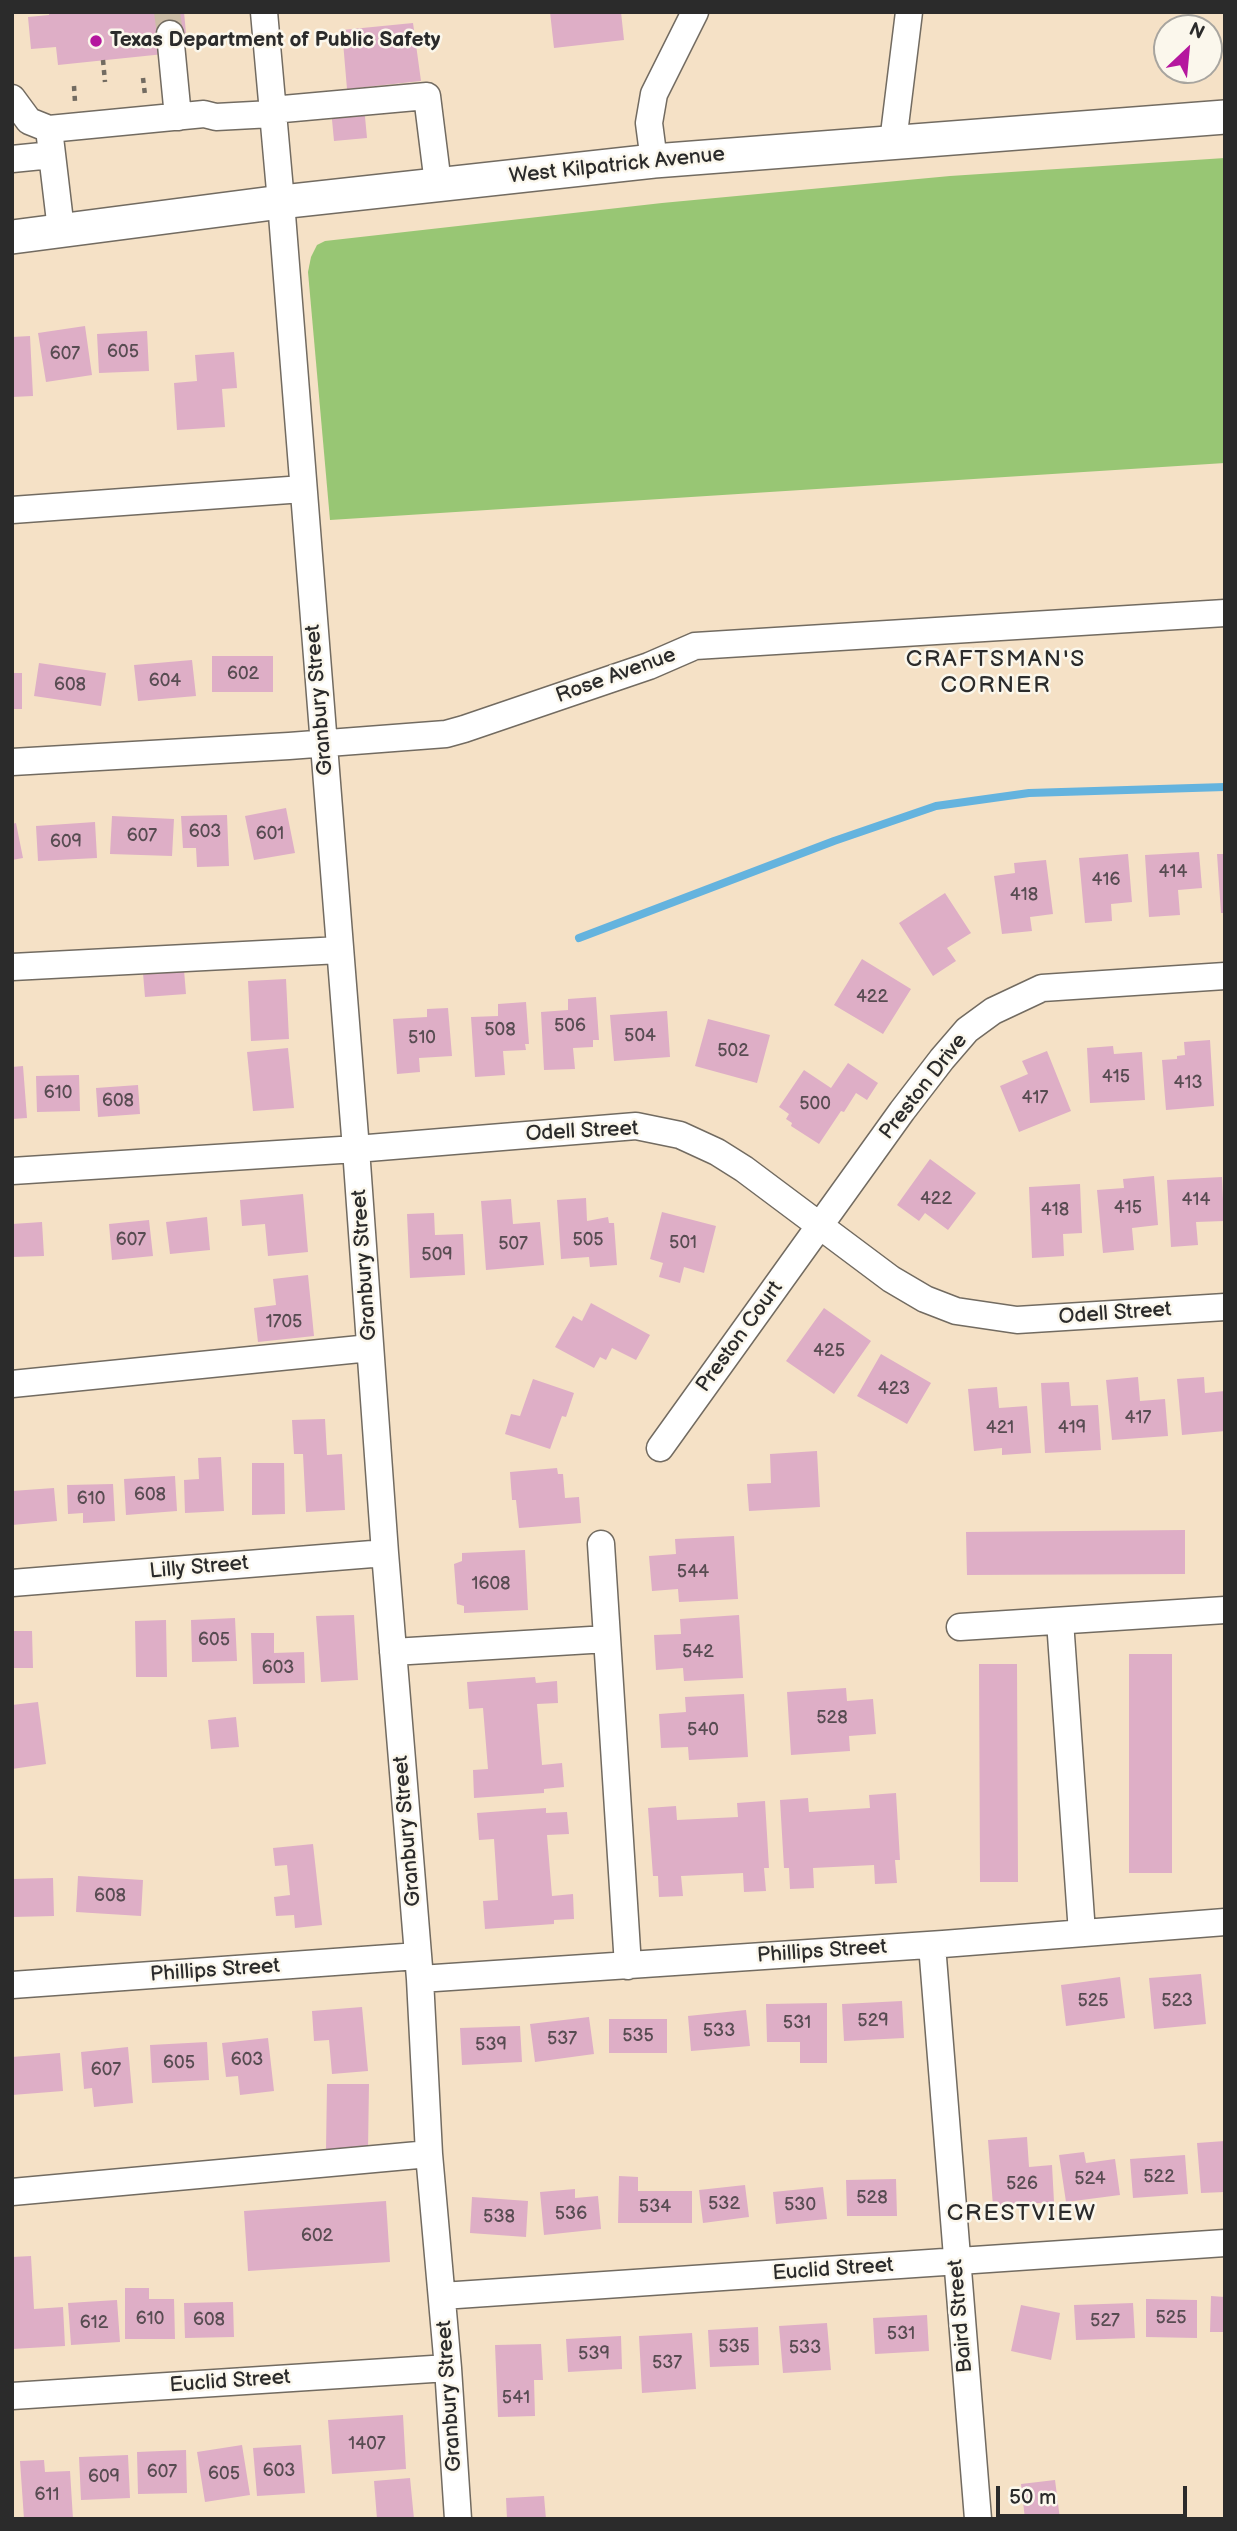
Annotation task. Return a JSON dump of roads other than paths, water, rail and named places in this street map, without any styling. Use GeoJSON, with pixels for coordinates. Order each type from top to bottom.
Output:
{"type":"FeatureCollection","features":[{"type":"Feature","properties":{"kind":"main road","name":"West Kilpatrick Avenue"},"geometry":{"type":"LineString","coordinates":[[12,237],[281,202],[654,161],[1225,117]]}},
{"type":"Feature","properties":{"kind":"street","name":"Granbury Street"},"geometry":{"type":"LineString","coordinates":[[264,12],[356,1149],[458,2519]]}},
{"type":"Feature","properties":{"kind":"street"},"geometry":{"type":"LineString","coordinates":[[654,161],[649,123],[654,94],[695,12]]}},
{"type":"Feature","properties":{"kind":"street"},"geometry":{"type":"LineString","coordinates":[[893,142],[909,12]]}},
{"type":"Feature","properties":{"kind":"street"},"geometry":{"type":"LineString","coordinates":[[170,34],[178,117]]}},
{"type":"Feature","properties":{"kind":"street"},"geometry":{"type":"LineString","coordinates":[[12,159],[51,142],[178,117],[272,112],[427,96],[438,184]]}},
{"type":"Feature","properties":{"kind":"street"},"geometry":{"type":"LineString","coordinates":[[12,98],[29,121],[51,142],[61,230]]}},
{"type":"Feature","properties":{"kind":"street"},"geometry":{"type":"LineString","coordinates":[[12,510],[303,489]]}},
{"type":"Feature","properties":{"kind":"street","name":"Rose Avenue"},"geometry":{"type":"LineString","coordinates":[[12,762],[446,734],[649,666],[695,646],[1225,613]]}},
{"type":"Feature","properties":{"kind":"street"},"geometry":{"type":"LineString","coordinates":[[12,967],[340,950]]}},
{"type":"Feature","properties":{"kind":"street","name":"Preston Drive"},"geometry":{"type":"LineString","coordinates":[[820,1226],[942,1059],[967,1030],[993,1011],[1042,988],[1225,976]]}},
{"type":"Feature","properties":{"kind":"street","name":"Odell Street"},"geometry":{"type":"LineString","coordinates":[[12,1171],[356,1149],[636,1126],[680,1135],[718,1152],[891,1279],[925,1299],[956,1311],[1017,1320],[1225,1307]]}},
{"type":"Feature","properties":{"kind":"street","name":"Preston Court"},"geometry":{"type":"LineString","coordinates":[[660,1448],[820,1226]]}},
{"type":"Feature","properties":{"kind":"street"},"geometry":{"type":"LineString","coordinates":[[12,1384],[370,1348]]}},
{"type":"Feature","properties":{"kind":"street"},"geometry":{"type":"LineString","coordinates":[[601,1544],[628,1966]]}},
{"type":"Feature","properties":{"kind":"street","name":"Lilly Street"},"geometry":{"type":"LineString","coordinates":[[12,1583],[385,1553]]}},
{"type":"Feature","properties":{"kind":"street"},"geometry":{"type":"LineString","coordinates":[[960,1627],[1225,1610]]}},
{"type":"Feature","properties":{"kind":"street"},"geometry":{"type":"LineString","coordinates":[[1060,1621],[1082,1933]]}},
{"type":"Feature","properties":{"kind":"street"},"geometry":{"type":"LineString","coordinates":[[393,1652],[607,1639]]}},
{"type":"Feature","properties":{"kind":"street","name":"Phillips Street"},"geometry":{"type":"LineString","coordinates":[[12,1985],[419,1968],[628,1966],[1225,1922]]}},
{"type":"Feature","properties":{"kind":"street","name":"Baird Street"},"geometry":{"type":"LineString","coordinates":[[932,1945],[978,2519]]}},
{"type":"Feature","properties":{"kind":"street"},"geometry":{"type":"LineString","coordinates":[[12,2192],[429,2154]]}},
{"type":"Feature","properties":{"kind":"street","name":"Euclid Street"},"geometry":{"type":"LineString","coordinates":[[442,2297],[1225,2243]]}},
{"type":"Feature","properties":{"kind":"street","name":"Euclid Street"},"geometry":{"type":"LineString","coordinates":[[12,2396],[448,2368]]}},
{"type":"Feature","properties":{"kind":"waterway"},"geometry":{"type":"LineString","coordinates":[[579,938],[834,841],[936,806],[1029,793],[1225,787]]}},
{"type":"Feature","properties":{"kind":"tunnel"},"geometry":{"type":"LineString","coordinates":[[167,12],[170,34]]}},
{"type":"Feature","properties":{"kind":"place","name":"Texas Department of Public Safety"},"geometry":{"type":"Point","coordinates":[96,41]}},
{"type":"Feature","properties":{"kind":"district","name":"CRAFTSMAN'S CORNER"},"geometry":{"type":"Point","coordinates":[996,673]}},
{"type":"Feature","properties":{"kind":"district","name":"CRESTVIEW"},"geometry":{"type":"Point","coordinates":[1022,2214]}}]}
